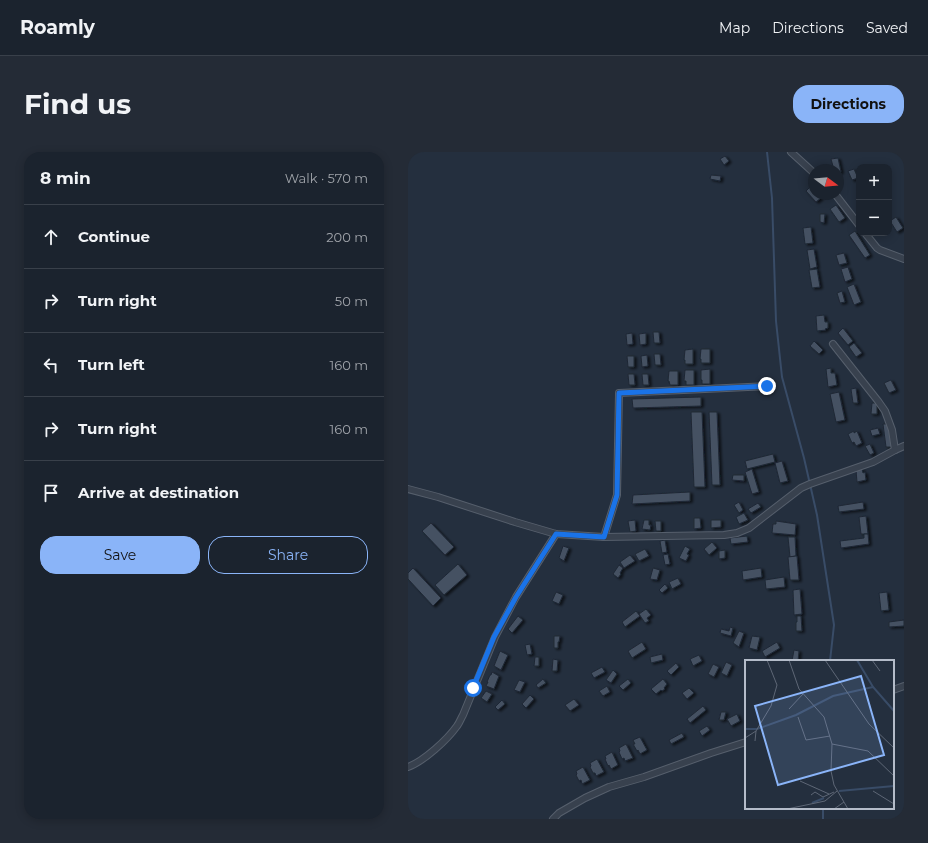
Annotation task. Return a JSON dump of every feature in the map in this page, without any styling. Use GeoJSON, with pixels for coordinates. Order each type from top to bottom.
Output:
{"type":"FeatureCollection","features":[{"type":"Feature","properties":{"kind":"street"},"geometry":{"type":"LineString","coordinates":[[791,152],[808,168]]}},
{"type":"Feature","properties":{"kind":"street"},"geometry":{"type":"LineString","coordinates":[[840,200],[856,221]]}},
{"type":"Feature","properties":{"kind":"street"},"geometry":{"type":"LineString","coordinates":[[868,236],[880,250],[904,259]]}},
{"type":"Feature","properties":{"kind":"street"},"geometry":{"type":"LineString","coordinates":[[833,344],[885,412],[892,430],[895,450]]}},
{"type":"Feature","properties":{"kind":"street"},"geometry":{"type":"LineString","coordinates":[[604,537],[617,495],[619,393],[767,386]]}},
{"type":"Feature","properties":{"kind":"street"},"geometry":{"type":"LineString","coordinates":[[408,489],[556,534],[604,537],[724,535],[737,533],[749,528],[801,488],[873,462],[904,446]]}},
{"type":"Feature","properties":{"kind":"street"},"geometry":{"type":"LineString","coordinates":[[408,766],[416,764],[439,745],[458,725],[494,637],[516,597],[556,534]]}},
{"type":"Feature","properties":{"kind":"street"},"geometry":{"type":"LineString","coordinates":[[894,690],[904,686]]}},
{"type":"Feature","properties":{"kind":"street"},"geometry":{"type":"LineString","coordinates":[[553,819],[559,813],[584,798],[609,787],[644,777],[745,742]]}},
{"type":"Feature","properties":{"kind":"building"},"geometry":{"type":"Polygon","coordinates":[[[725,156],[729,161],[724,165],[720,159],[725,156]]]}},
{"type":"Feature","properties":{"kind":"building"},"geometry":{"type":"Polygon","coordinates":[[[838,158],[839,164],[832,164],[831,159],[838,158]]]}},
{"type":"Feature","properties":{"kind":"building"},"geometry":{"type":"Polygon","coordinates":[[[854,169],[856,179],[852,180],[848,171],[854,169]]]}},
{"type":"Feature","properties":{"kind":"building"},"geometry":{"type":"Polygon","coordinates":[[[711,175],[721,176],[720,181],[710,179],[711,175]]]}},
{"type":"Feature","properties":{"kind":"building"},"geometry":{"type":"Polygon","coordinates":[[[836,205],[845,218],[839,222],[830,209],[836,205]]]}},
{"type":"Feature","properties":{"kind":"building"},"geometry":{"type":"Polygon","coordinates":[[[820,214],[825,214],[824,223],[820,222],[820,214]]]}},
{"type":"Feature","properties":{"kind":"building"},"geometry":{"type":"Polygon","coordinates":[[[896,217],[903,228],[897,232],[892,224],[892,220],[896,217]]]}},
{"type":"Feature","properties":{"kind":"building"},"geometry":{"type":"Polygon","coordinates":[[[811,227],[813,243],[805,244],[803,228],[811,227]]]}},
{"type":"Feature","properties":{"kind":"building"},"geometry":{"type":"Polygon","coordinates":[[[855,231],[856,236],[858,236],[870,255],[865,258],[849,235],[855,231]]]}},
{"type":"Feature","properties":{"kind":"building"},"geometry":{"type":"Polygon","coordinates":[[[814,249],[817,267],[810,269],[807,250],[814,249]]]}},
{"type":"Feature","properties":{"kind":"building"},"geometry":{"type":"Polygon","coordinates":[[[844,253],[847,263],[839,265],[836,255],[844,253]]]}},
{"type":"Feature","properties":{"kind":"building"},"geometry":{"type":"Polygon","coordinates":[[[848,267],[852,279],[845,282],[841,269],[848,267]]]}},
{"type":"Feature","properties":{"kind":"building"},"geometry":{"type":"Polygon","coordinates":[[[817,269],[820,287],[812,288],[809,270],[817,269]]]}},
{"type":"Feature","properties":{"kind":"building"},"geometry":{"type":"Polygon","coordinates":[[[854,284],[861,302],[854,305],[847,287],[854,284]]]}},
{"type":"Feature","properties":{"kind":"building"},"geometry":{"type":"Polygon","coordinates":[[[842,291],[845,302],[840,303],[837,293],[842,291]]]}},
{"type":"Feature","properties":{"kind":"building"},"geometry":{"type":"Polygon","coordinates":[[[824,315],[825,322],[828,322],[828,328],[825,329],[826,330],[817,331],[816,316],[824,315]]]}},
{"type":"Feature","properties":{"kind":"building"},"geometry":{"type":"Polygon","coordinates":[[[843,328],[853,341],[848,345],[838,333],[843,328]]]}},
{"type":"Feature","properties":{"kind":"building"},"geometry":{"type":"Polygon","coordinates":[[[653,332],[659,332],[660,343],[654,343],[653,332]]]}},
{"type":"Feature","properties":{"kind":"building"},"geometry":{"type":"Polygon","coordinates":[[[632,333],[633,344],[627,345],[626,334],[632,333]]]}},
{"type":"Feature","properties":{"kind":"building"},"geometry":{"type":"Polygon","coordinates":[[[646,333],[646,344],[640,345],[639,334],[646,333]]]}},
{"type":"Feature","properties":{"kind":"building"},"geometry":{"type":"Polygon","coordinates":[[[814,341],[823,350],[819,354],[810,346],[814,341]]]}},
{"type":"Feature","properties":{"kind":"building"},"geometry":{"type":"Polygon","coordinates":[[[854,343],[862,353],[856,357],[849,347],[854,343]]]}},
{"type":"Feature","properties":{"kind":"building"},"geometry":{"type":"Polygon","coordinates":[[[693,349],[693,364],[685,364],[685,350],[693,349]]]}},
{"type":"Feature","properties":{"kind":"building"},"geometry":{"type":"Polygon","coordinates":[[[701,349],[710,349],[710,363],[701,363],[701,349]]]}},
{"type":"Feature","properties":{"kind":"building"},"geometry":{"type":"Polygon","coordinates":[[[654,354],[660,354],[661,365],[655,365],[654,354]]]}},
{"type":"Feature","properties":{"kind":"building"},"geometry":{"type":"Polygon","coordinates":[[[647,355],[648,366],[642,367],[641,356],[647,355]]]}},
{"type":"Feature","properties":{"kind":"building"},"geometry":{"type":"Polygon","coordinates":[[[627,356],[634,356],[634,367],[628,367],[627,356]]]}},
{"type":"Feature","properties":{"kind":"building"},"geometry":{"type":"Polygon","coordinates":[[[831,368],[831,373],[835,373],[837,385],[828,387],[826,369],[831,368]]]}},
{"type":"Feature","properties":{"kind":"building"},"geometry":{"type":"Polygon","coordinates":[[[710,369],[710,384],[702,384],[701,370],[710,369]]]}},
{"type":"Feature","properties":{"kind":"building"},"geometry":{"type":"Polygon","coordinates":[[[685,370],[694,370],[694,385],[686,385],[686,381],[684,381],[685,370]]]}},
{"type":"Feature","properties":{"kind":"building"},"geometry":{"type":"Polygon","coordinates":[[[669,371],[678,371],[678,385],[670,385],[668,381],[669,371]]]}},
{"type":"Feature","properties":{"kind":"building"},"geometry":{"type":"Polygon","coordinates":[[[628,374],[634,374],[635,385],[629,385],[628,374]]]}},
{"type":"Feature","properties":{"kind":"building"},"geometry":{"type":"Polygon","coordinates":[[[642,374],[648,374],[649,385],[643,385],[642,374]]]}},
{"type":"Feature","properties":{"kind":"building"},"geometry":{"type":"Polygon","coordinates":[[[891,380],[896,390],[889,393],[884,383],[891,380]]]}},
{"type":"Feature","properties":{"kind":"building"},"geometry":{"type":"Polygon","coordinates":[[[856,388],[858,403],[853,403],[851,389],[856,388]]]}},
{"type":"Feature","properties":{"kind":"building"},"geometry":{"type":"Polygon","coordinates":[[[839,392],[845,420],[836,422],[830,394],[839,392]]]}},
{"type":"Feature","properties":{"kind":"building"},"geometry":{"type":"Polygon","coordinates":[[[701,397],[701,406],[633,408],[632,399],[701,397]]]}},
{"type":"Feature","properties":{"kind":"building"},"geometry":{"type":"Polygon","coordinates":[[[872,403],[877,403],[877,414],[871,414],[872,403]]]}},
{"type":"Feature","properties":{"kind":"building"},"geometry":{"type":"Polygon","coordinates":[[[691,412],[702,412],[705,487],[694,487],[691,412]]]}},
{"type":"Feature","properties":{"kind":"building"},"geometry":{"type":"Polygon","coordinates":[[[709,412],[717,412],[720,485],[712,485],[709,412]]]}},
{"type":"Feature","properties":{"kind":"building"},"geometry":{"type":"Polygon","coordinates":[[[883,424],[889,424],[892,447],[886,447],[883,424]]]}},
{"type":"Feature","properties":{"kind":"building"},"geometry":{"type":"Polygon","coordinates":[[[878,428],[880,434],[872,436],[870,430],[878,428]]]}},
{"type":"Feature","properties":{"kind":"building"},"geometry":{"type":"Polygon","coordinates":[[[854,431],[854,433],[857,431],[862,443],[856,446],[854,442],[852,443],[848,434],[854,431]]]}},
{"type":"Feature","properties":{"kind":"building"},"geometry":{"type":"Polygon","coordinates":[[[870,444],[874,453],[870,455],[865,446],[870,444]]]}},
{"type":"Feature","properties":{"kind":"building"},"geometry":{"type":"Polygon","coordinates":[[[773,454],[775,462],[747,469],[745,461],[773,454]]]}},
{"type":"Feature","properties":{"kind":"building"},"geometry":{"type":"Polygon","coordinates":[[[782,461],[788,481],[780,483],[775,463],[782,461]]]}},
{"type":"Feature","properties":{"kind":"building"},"geometry":{"type":"Polygon","coordinates":[[[752,469],[759,492],[752,494],[745,472],[752,469]]]}},
{"type":"Feature","properties":{"kind":"building"},"geometry":{"type":"Polygon","coordinates":[[[862,469],[863,473],[865,472],[866,480],[857,482],[856,470],[862,469]]]}},
{"type":"Feature","properties":{"kind":"building"},"geometry":{"type":"Polygon","coordinates":[[[733,475],[744,475],[744,481],[732,480],[733,475]]]}},
{"type":"Feature","properties":{"kind":"building"},"geometry":{"type":"Polygon","coordinates":[[[690,492],[690,501],[632,504],[633,495],[690,492]]]}},
{"type":"Feature","properties":{"kind":"building"},"geometry":{"type":"Polygon","coordinates":[[[739,502],[743,510],[739,513],[734,505],[739,502]]]}},
{"type":"Feature","properties":{"kind":"building"},"geometry":{"type":"Polygon","coordinates":[[[863,502],[864,509],[839,512],[838,506],[863,502]]]}},
{"type":"Feature","properties":{"kind":"building"},"geometry":{"type":"Polygon","coordinates":[[[758,503],[761,507],[751,513],[748,509],[758,503]]]}},
{"type":"Feature","properties":{"kind":"building"},"geometry":{"type":"Polygon","coordinates":[[[744,513],[748,520],[739,524],[736,517],[744,513]]]}},
{"type":"Feature","properties":{"kind":"building"},"geometry":{"type":"Polygon","coordinates":[[[866,516],[868,534],[861,534],[859,517],[866,516]]]}},
{"type":"Feature","properties":{"kind":"building"},"geometry":{"type":"Polygon","coordinates":[[[694,518],[700,518],[701,528],[694,529],[694,518]]]}},
{"type":"Feature","properties":{"kind":"building"},"geometry":{"type":"Polygon","coordinates":[[[635,520],[636,531],[630,532],[628,521],[635,520]]]}},
{"type":"Feature","properties":{"kind":"building"},"geometry":{"type":"Polygon","coordinates":[[[644,520],[649,520],[649,525],[651,525],[650,530],[642,529],[644,520]]]}},
{"type":"Feature","properties":{"kind":"building"},"geometry":{"type":"Polygon","coordinates":[[[711,520],[721,520],[721,527],[711,528],[711,520]]]}},
{"type":"Feature","properties":{"kind":"building"},"geometry":{"type":"Polygon","coordinates":[[[655,521],[661,521],[661,531],[656,531],[655,521]]]}},
{"type":"Feature","properties":{"kind":"building"},"geometry":{"type":"Polygon","coordinates":[[[776,521],[796,524],[795,535],[772,533],[773,524],[776,524],[776,521]]]}},
{"type":"Feature","properties":{"kind":"building"},"geometry":{"type":"Polygon","coordinates":[[[431,523],[454,547],[445,555],[422,531],[431,523]]]}},
{"type":"Feature","properties":{"kind":"building"},"geometry":{"type":"Polygon","coordinates":[[[864,534],[868,534],[869,544],[841,548],[840,541],[864,538],[864,534]]]}},
{"type":"Feature","properties":{"kind":"building"},"geometry":{"type":"Polygon","coordinates":[[[747,536],[748,542],[731,544],[730,538],[747,536]]]}},
{"type":"Feature","properties":{"kind":"building"},"geometry":{"type":"Polygon","coordinates":[[[788,537],[795,537],[796,556],[790,557],[788,537]]]}},
{"type":"Feature","properties":{"kind":"building"},"geometry":{"type":"Polygon","coordinates":[[[665,540],[667,552],[662,553],[660,541],[665,540]]]}},
{"type":"Feature","properties":{"kind":"building"},"geometry":{"type":"Polygon","coordinates":[[[712,542],[717,548],[709,555],[704,549],[712,542]]]}},
{"type":"Feature","properties":{"kind":"building"},"geometry":{"type":"Polygon","coordinates":[[[563,546],[569,548],[564,561],[559,558],[563,546]]]}},
{"type":"Feature","properties":{"kind":"building"},"geometry":{"type":"Polygon","coordinates":[[[685,546],[690,549],[687,554],[689,555],[686,561],[679,558],[685,546]]]}},
{"type":"Feature","properties":{"kind":"building"},"geometry":{"type":"Polygon","coordinates":[[[645,549],[649,556],[639,561],[635,554],[645,549]]]}},
{"type":"Feature","properties":{"kind":"building"},"geometry":{"type":"Polygon","coordinates":[[[725,550],[725,558],[719,559],[719,551],[725,550]]]}},
{"type":"Feature","properties":{"kind":"building"},"geometry":{"type":"Polygon","coordinates":[[[668,554],[670,564],[665,565],[663,555],[668,554]]]}},
{"type":"Feature","properties":{"kind":"building"},"geometry":{"type":"Polygon","coordinates":[[[630,555],[635,561],[624,568],[620,562],[630,555]]]}},
{"type":"Feature","properties":{"kind":"building"},"geometry":{"type":"Polygon","coordinates":[[[797,556],[799,580],[790,580],[788,557],[797,556]]]}},
{"type":"Feature","properties":{"kind":"building"},"geometry":{"type":"Polygon","coordinates":[[[458,564],[467,575],[444,595],[435,585],[458,564]]]}},
{"type":"Feature","properties":{"kind":"building"},"geometry":{"type":"Polygon","coordinates":[[[619,565],[623,568],[618,578],[613,574],[619,565]]]}},
{"type":"Feature","properties":{"kind":"building"},"geometry":{"type":"Polygon","coordinates":[[[413,568],[441,598],[433,606],[408,579],[408,573],[413,568]]]}},
{"type":"Feature","properties":{"kind":"building"},"geometry":{"type":"Polygon","coordinates":[[[653,568],[660,570],[657,580],[650,579],[653,568]]]}},
{"type":"Feature","properties":{"kind":"building"},"geometry":{"type":"Polygon","coordinates":[[[761,568],[762,577],[743,580],[742,571],[761,568]]]}},
{"type":"Feature","properties":{"kind":"building"},"geometry":{"type":"Polygon","coordinates":[[[784,577],[785,587],[766,589],[765,580],[784,577]]]}},
{"type":"Feature","properties":{"kind":"building"},"geometry":{"type":"Polygon","coordinates":[[[678,578],[681,584],[672,589],[669,582],[678,578]]]}},
{"type":"Feature","properties":{"kind":"building"},"geometry":{"type":"Polygon","coordinates":[[[665,584],[668,588],[662,593],[659,590],[665,584]]]}},
{"type":"Feature","properties":{"kind":"building"},"geometry":{"type":"Polygon","coordinates":[[[800,589],[802,614],[794,615],[793,590],[800,589]]]}},
{"type":"Feature","properties":{"kind":"building"},"geometry":{"type":"Polygon","coordinates":[[[556,592],[563,595],[559,604],[552,601],[556,592]]]}},
{"type":"Feature","properties":{"kind":"building"},"geometry":{"type":"Polygon","coordinates":[[[887,592],[889,610],[881,611],[879,593],[887,592]]]}},
{"type":"Feature","properties":{"kind":"building"},"geometry":{"type":"Polygon","coordinates":[[[646,609],[651,615],[647,618],[649,621],[645,623],[639,614],[646,609]]]}},
{"type":"Feature","properties":{"kind":"building"},"geometry":{"type":"Polygon","coordinates":[[[636,611],[640,616],[625,627],[622,622],[636,611]]]}},
{"type":"Feature","properties":{"kind":"building"},"geometry":{"type":"Polygon","coordinates":[[[518,616],[523,620],[512,633],[508,629],[518,616]]]}},
{"type":"Feature","properties":{"kind":"building"},"geometry":{"type":"Polygon","coordinates":[[[797,616],[801,616],[802,631],[796,631],[797,616]]]}},
{"type":"Feature","properties":{"kind":"building"},"geometry":{"type":"Polygon","coordinates":[[[904,620],[904,626],[889,627],[889,622],[904,620]]]}},
{"type":"Feature","properties":{"kind":"building"},"geometry":{"type":"Polygon","coordinates":[[[730,627],[733,628],[731,636],[720,633],[721,629],[729,631],[730,627]]]}},
{"type":"Feature","properties":{"kind":"building"},"geometry":{"type":"Polygon","coordinates":[[[739,631],[744,633],[739,647],[733,643],[739,631]]]}},
{"type":"Feature","properties":{"kind":"building"},"geometry":{"type":"Polygon","coordinates":[[[554,636],[560,636],[558,648],[554,648],[554,636]]]}},
{"type":"Feature","properties":{"kind":"building"},"geometry":{"type":"Polygon","coordinates":[[[752,636],[760,637],[757,650],[749,648],[752,636]]]}},
{"type":"Feature","properties":{"kind":"building"},"geometry":{"type":"Polygon","coordinates":[[[642,642],[646,649],[632,658],[628,651],[642,642]]]}},
{"type":"Feature","properties":{"kind":"building"},"geometry":{"type":"Polygon","coordinates":[[[777,642],[780,648],[765,657],[762,651],[777,642]]]}},
{"type":"Feature","properties":{"kind":"building"},"geometry":{"type":"Polygon","coordinates":[[[530,644],[532,654],[527,655],[525,645],[530,644]]]}},
{"type":"Feature","properties":{"kind":"building"},"geometry":{"type":"Polygon","coordinates":[[[794,650],[799,651],[798,660],[792,660],[794,650]]]}},
{"type":"Feature","properties":{"kind":"building"},"geometry":{"type":"Polygon","coordinates":[[[500,651],[508,655],[501,670],[494,666],[500,651]]]}},
{"type":"Feature","properties":{"kind":"building"},"geometry":{"type":"Polygon","coordinates":[[[662,654],[663,660],[651,663],[650,657],[662,654]]]}},
{"type":"Feature","properties":{"kind":"building"},"geometry":{"type":"Polygon","coordinates":[[[699,655],[702,661],[693,666],[690,659],[699,655]]]}},
{"type":"Feature","properties":{"kind":"building"},"geometry":{"type":"Polygon","coordinates":[[[535,657],[539,657],[539,666],[534,666],[535,657]]]}},
{"type":"Feature","properties":{"kind":"building"},"geometry":{"type":"Polygon","coordinates":[[[553,659],[558,660],[557,671],[552,671],[553,659]]]}},
{"type":"Feature","properties":{"kind":"building"},"geometry":{"type":"Polygon","coordinates":[[[726,662],[732,665],[727,676],[721,673],[726,662]]]}},
{"type":"Feature","properties":{"kind":"building"},"geometry":{"type":"Polygon","coordinates":[[[676,663],[679,667],[671,675],[667,671],[676,663]]]}},
{"type":"Feature","properties":{"kind":"building"},"geometry":{"type":"Polygon","coordinates":[[[713,664],[719,667],[714,677],[708,674],[713,664]]]}},
{"type":"Feature","properties":{"kind":"building"},"geometry":{"type":"Polygon","coordinates":[[[602,667],[605,672],[594,678],[591,673],[602,667]]]}},
{"type":"Feature","properties":{"kind":"building"},"geometry":{"type":"Polygon","coordinates":[[[613,670],[617,674],[611,683],[606,680],[613,670]]]}},
{"type":"Feature","properties":{"kind":"building"},"geometry":{"type":"Polygon","coordinates":[[[492,672],[499,676],[494,689],[486,686],[492,672]]]}},
{"type":"Feature","properties":{"kind":"building"},"geometry":{"type":"Polygon","coordinates":[[[543,679],[546,683],[538,688],[536,685],[543,679]]]}},
{"type":"Feature","properties":{"kind":"building"},"geometry":{"type":"Polygon","coordinates":[[[628,679],[631,683],[623,690],[619,686],[628,679]]]}},
{"type":"Feature","properties":{"kind":"building"},"geometry":{"type":"Polygon","coordinates":[[[663,679],[667,684],[664,688],[665,689],[656,694],[651,689],[663,679]]]}},
{"type":"Feature","properties":{"kind":"building"},"geometry":{"type":"Polygon","coordinates":[[[519,680],[525,682],[520,692],[514,690],[519,680]]]}},
{"type":"Feature","properties":{"kind":"building"},"geometry":{"type":"Polygon","coordinates":[[[607,686],[610,692],[603,696],[599,691],[607,686]]]}},
{"type":"Feature","properties":{"kind":"building"},"geometry":{"type":"Polygon","coordinates":[[[689,688],[694,693],[687,699],[682,693],[689,688]]]}},
{"type":"Feature","properties":{"kind":"building"},"geometry":{"type":"Polygon","coordinates":[[[486,691],[492,694],[487,702],[481,698],[486,691]]]}},
{"type":"Feature","properties":{"kind":"building"},"geometry":{"type":"Polygon","coordinates":[[[530,695],[534,699],[526,708],[522,704],[530,695]]]}},
{"type":"Feature","properties":{"kind":"building"},"geometry":{"type":"Polygon","coordinates":[[[574,699],[579,705],[570,711],[565,705],[574,699]]]}},
{"type":"Feature","properties":{"kind":"building"},"geometry":{"type":"Polygon","coordinates":[[[502,700],[505,704],[498,710],[495,707],[502,700]]]}},
{"type":"Feature","properties":{"kind":"building"},"geometry":{"type":"Polygon","coordinates":[[[703,706],[706,710],[690,723],[687,719],[703,706]]]}},
{"type":"Feature","properties":{"kind":"building"},"geometry":{"type":"Polygon","coordinates":[[[721,712],[726,712],[724,720],[719,720],[721,712]]]}},
{"type":"Feature","properties":{"kind":"building"},"geometry":{"type":"Polygon","coordinates":[[[737,714],[740,721],[731,726],[727,719],[737,714]]]}},
{"type":"Feature","properties":{"kind":"building"},"geometry":{"type":"Polygon","coordinates":[[[707,726],[710,730],[702,736],[699,731],[707,726]]]}},
{"type":"Feature","properties":{"kind":"building"},"geometry":{"type":"Polygon","coordinates":[[[682,733],[684,737],[671,744],[669,740],[682,733]]]}},
{"type":"Feature","properties":{"kind":"building"},"geometry":{"type":"Polygon","coordinates":[[[640,737],[647,750],[640,754],[633,744],[635,744],[633,740],[640,737]]]}},
{"type":"Feature","properties":{"kind":"building"},"geometry":{"type":"Polygon","coordinates":[[[626,744],[633,758],[625,761],[624,758],[622,759],[619,748],[626,744]]]}},
{"type":"Feature","properties":{"kind":"building"},"geometry":{"type":"Polygon","coordinates":[[[612,752],[618,765],[611,769],[609,765],[608,766],[605,756],[612,752]]]}},
{"type":"Feature","properties":{"kind":"building"},"geometry":{"type":"Polygon","coordinates":[[[597,759],[604,772],[596,776],[590,767],[590,763],[597,759]]]}},
{"type":"Feature","properties":{"kind":"building"},"geometry":{"type":"Polygon","coordinates":[[[583,767],[590,780],[582,784],[581,780],[579,781],[576,775],[576,771],[583,767]]]}},
{"type":"Feature","properties":{"kind":"waterway"},"geometry":{"type":"LineString","coordinates":[[767,152],[772,198],[776,321],[782,377],[804,458],[817,515],[834,625],[830,660]]}},
{"type":"Feature","properties":{"kind":"waterway"},"geometry":{"type":"LineString","coordinates":[[823,809],[823,819]]}},
{"type":"Feature","properties":{"kind":"route"},"geometry":{"type":"LineString","coordinates":[[473,688],[494,637],[516,597],[556,534],[604,537],[617,495],[619,393],[767,386]]}}]}
